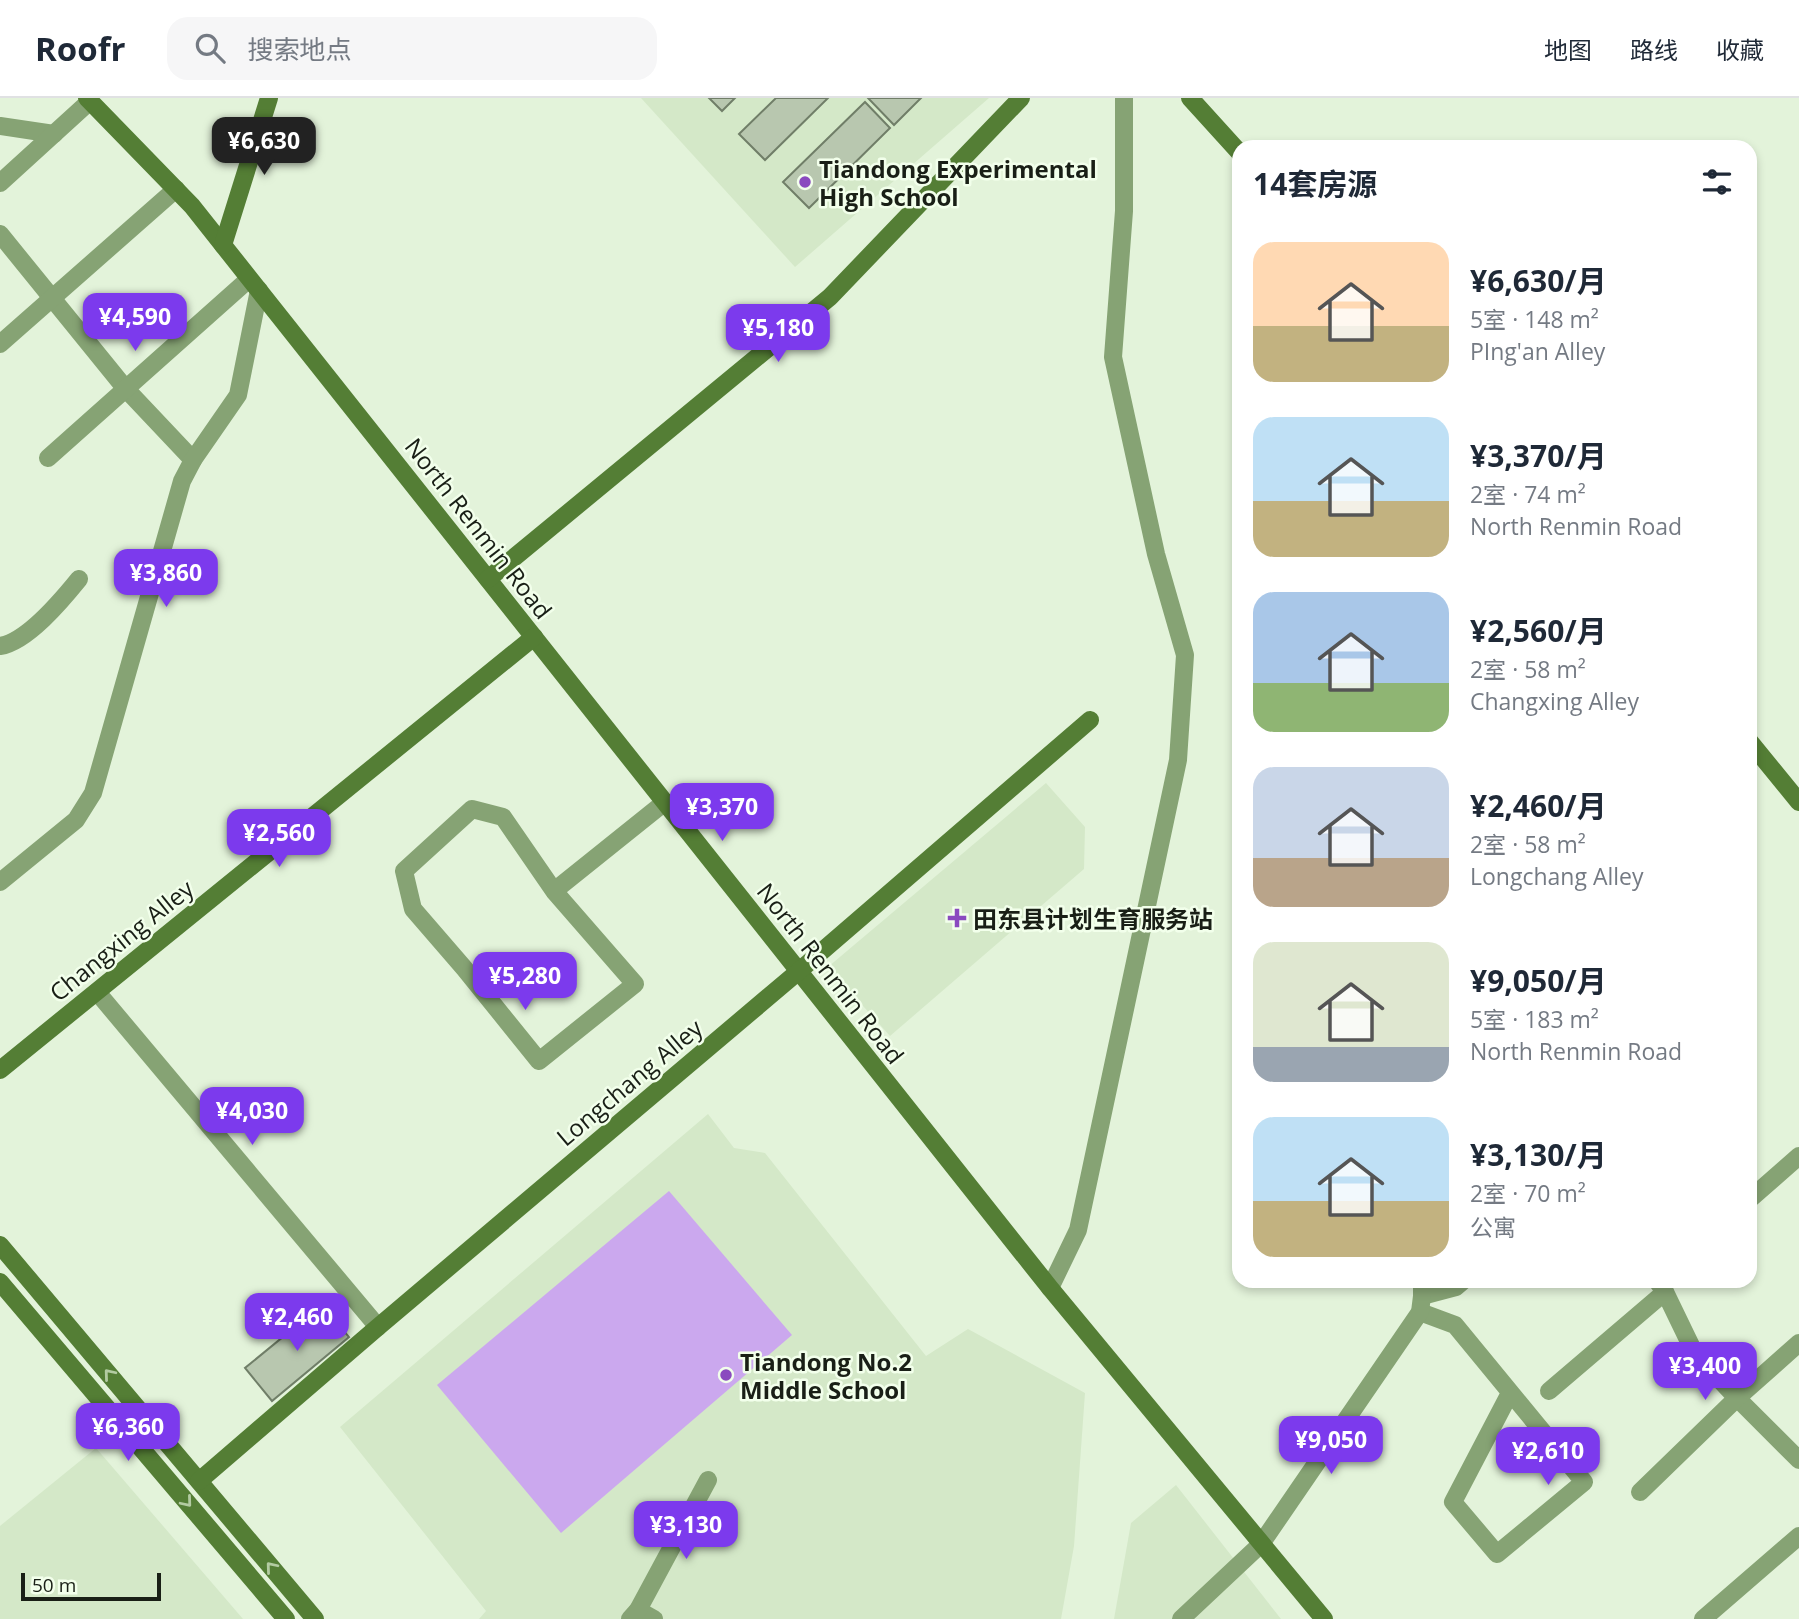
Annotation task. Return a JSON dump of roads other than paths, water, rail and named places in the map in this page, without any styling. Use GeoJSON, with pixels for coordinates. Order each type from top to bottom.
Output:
{"type":"FeatureCollection","features":[{"type":"Feature","properties":{"kind":"main road"},"geometry":{"type":"LineString","coordinates":[[223,245],[269,98]]}},
{"type":"Feature","properties":{"kind":"main road"},"geometry":{"type":"LineString","coordinates":[[488,579],[830,297],[1021,98]]}},
{"type":"Feature","properties":{"kind":"main road"},"geometry":{"type":"LineString","coordinates":[[1191,98],[1232,144]]}},
{"type":"Feature","properties":{"kind":"main road","name":"North Renmin Road"},"geometry":{"type":"LineString","coordinates":[[89,99],[192,206],[1050,1288],[1324,1619]]}},
{"type":"Feature","properties":{"kind":"main road","name":"Changxing Alley"},"geometry":{"type":"LineString","coordinates":[[0,1070],[534,637]]}},
{"type":"Feature","properties":{"kind":"main road","name":"Longchang Alley"},"geometry":{"type":"LineString","coordinates":[[199,1481],[799,971],[1090,719]]}},
{"type":"Feature","properties":{"kind":"main road"},"geometry":{"type":"LineString","coordinates":[[1757,751],[1799,802]]}},
{"type":"Feature","properties":{"kind":"main road"},"geometry":{"type":"LineString","coordinates":[[0,1245],[315,1619]]}},
{"type":"Feature","properties":{"kind":"main road"},"geometry":{"type":"LineString","coordinates":[[0,1282],[286,1619]]}},
{"type":"Feature","properties":{"kind":"street"},"geometry":{"type":"LineString","coordinates":[[1050,1288],[1078,1230],[1178,760],[1185,655],[1156,554],[1113,357],[1124,211],[1124,98]]}},
{"type":"Feature","properties":{"kind":"street"},"geometry":{"type":"LineString","coordinates":[[0,183],[89,99]]}},
{"type":"Feature","properties":{"kind":"street"},"geometry":{"type":"LineString","coordinates":[[0,127],[54,134]]}},
{"type":"Feature","properties":{"kind":"street"},"geometry":{"type":"LineString","coordinates":[[0,344],[176,189]]}},
{"type":"Feature","properties":{"kind":"street"},"geometry":{"type":"LineString","coordinates":[[0,234],[125,388],[193,460]]}},
{"type":"Feature","properties":{"kind":"street"},"geometry":{"type":"LineString","coordinates":[[48,458],[125,388],[254,284]]}},
{"type":"Feature","properties":{"kind":"street"},"geometry":{"type":"LineString","coordinates":[[0,882],[76,820],[93,793],[182,481],[193,460],[238,394],[254,284]]}},
{"type":"Feature","properties":{"kind":"street"},"geometry":{"type":"LineString","coordinates":[[0,646],[10,645],[52,611],[79,579]]}},
{"type":"Feature","properties":{"kind":"street"},"geometry":{"type":"LineString","coordinates":[[554,891],[665,802]]}},
{"type":"Feature","properties":{"kind":"street"},"geometry":{"type":"LineString","coordinates":[[472,809],[503,817],[554,891],[635,984],[539,1061],[413,909],[404,871],[472,809]]}},
{"type":"Feature","properties":{"kind":"street"},"geometry":{"type":"LineString","coordinates":[[97,992],[378,1327]]}},
{"type":"Feature","properties":{"kind":"street"},"geometry":{"type":"LineString","coordinates":[[1757,1193],[1799,1156]]}},
{"type":"Feature","properties":{"kind":"street"},"geometry":{"type":"LineString","coordinates":[[1181,1619],[1261,1544],[1421,1296],[1452,1288]]}},
{"type":"Feature","properties":{"kind":"street"},"geometry":{"type":"LineString","coordinates":[[1549,1391],[1660,1288]]}},
{"type":"Feature","properties":{"kind":"street"},"geometry":{"type":"LineString","coordinates":[[1662,1288],[1694,1352],[1799,1460]]}},
{"type":"Feature","properties":{"kind":"street"},"geometry":{"type":"LineString","coordinates":[[1421,1296],[1455,1325],[1584,1482],[1497,1555],[1453,1503],[1510,1393]]}},
{"type":"Feature","properties":{"kind":"street"},"geometry":{"type":"LineString","coordinates":[[1640,1492],[1737,1398],[1799,1343]]}},
{"type":"Feature","properties":{"kind":"street"},"geometry":{"type":"LineString","coordinates":[[641,1616],[708,1480]]}},
{"type":"Feature","properties":{"kind":"street"},"geometry":{"type":"LineString","coordinates":[[1703,1619],[1799,1536]]}},
{"type":"Feature","properties":{"kind":"place","name":"Tiandong Experimental High School"},"geometry":{"type":"Point","coordinates":[805,182]}},
{"type":"Feature","properties":{"kind":"place","name":"田东县计划生育服务站"},"geometry":{"type":"Point","coordinates":[957,918]}},
{"type":"Feature","properties":{"kind":"place","name":"Tiandong No.2 Middle School"},"geometry":{"type":"Point","coordinates":[726,1375]}}]}
